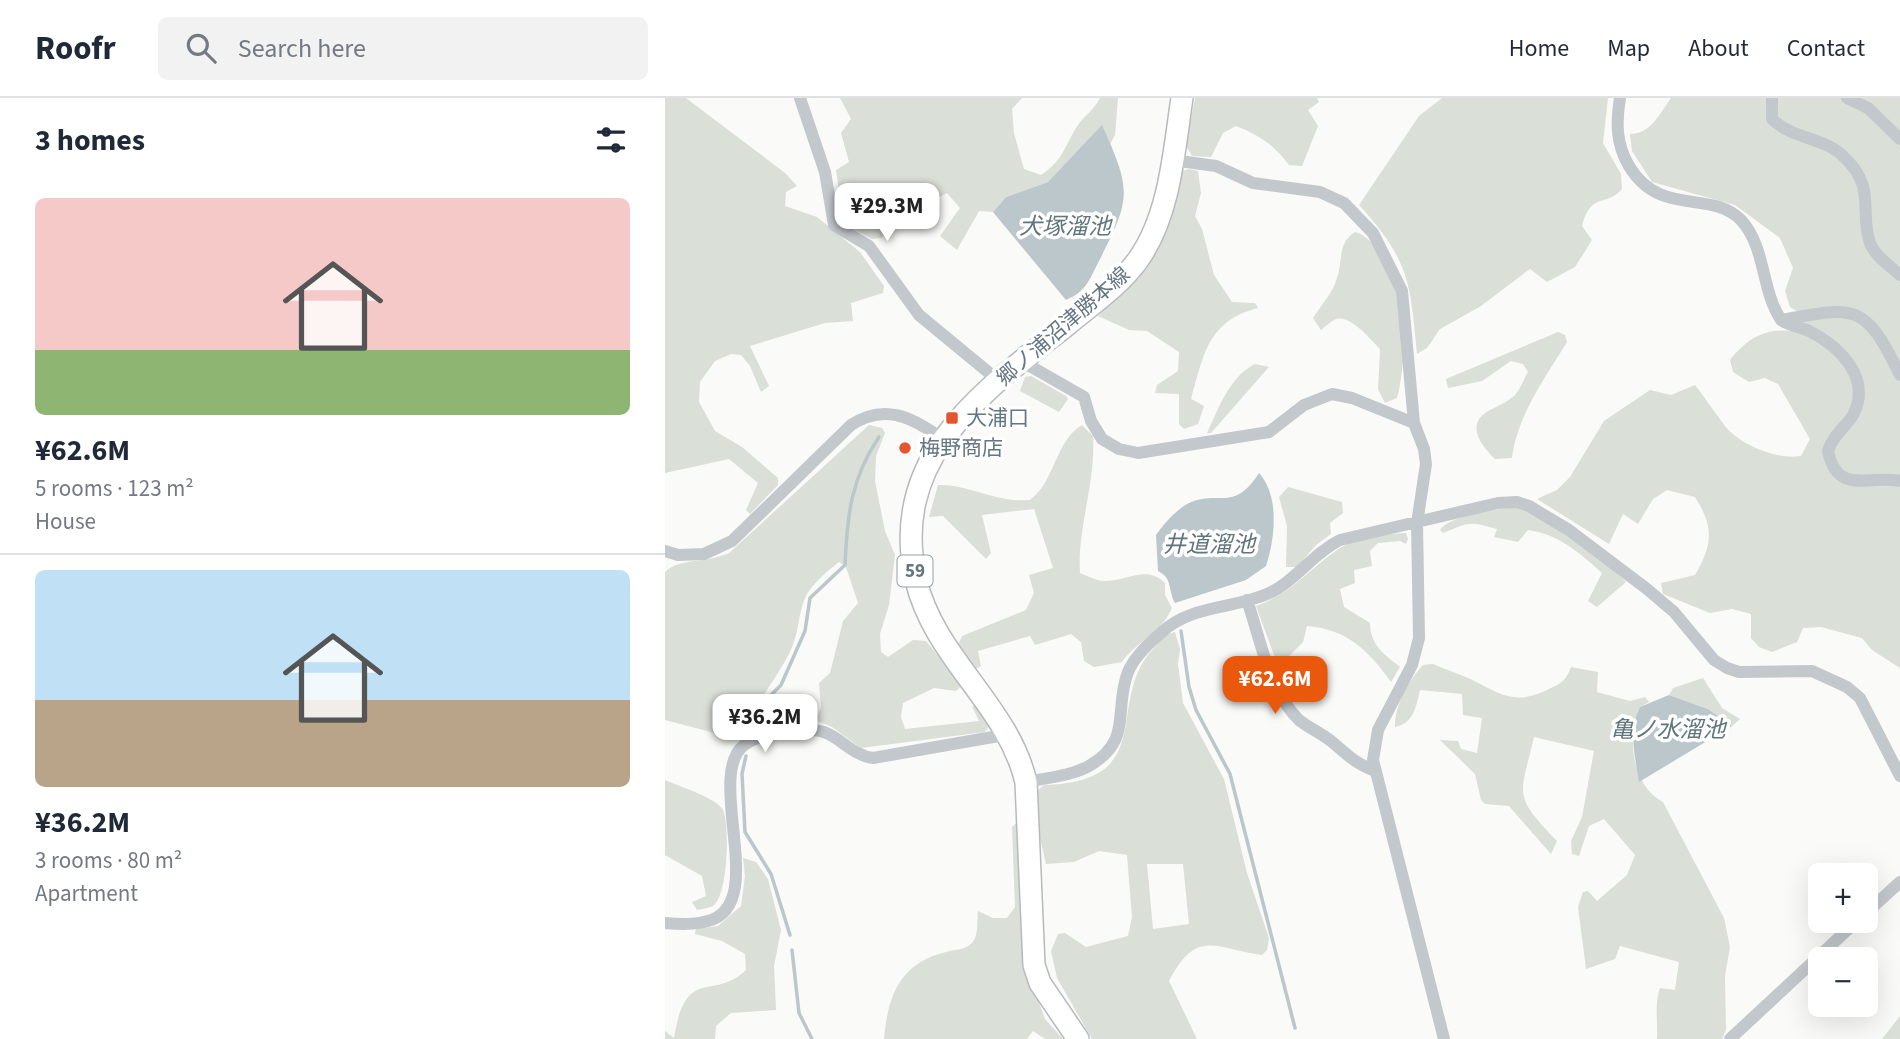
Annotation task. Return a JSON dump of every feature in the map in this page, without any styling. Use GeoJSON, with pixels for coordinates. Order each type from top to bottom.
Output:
{"type":"FeatureCollection","features":[{"type":"Feature","properties":{"kind":"main road","name":"郷ノ浦沼津勝本線"},"geometry":{"type":"LineString","coordinates":[[1078,1039],[1039,983],[1034,965],[1026,782],[1010,734],[942,641],[916,580],[913,550],[916,508],[920,487],[941,438],[971,403],[1098,301],[1136,263],[1154,231],[1172,160],[1182,98]]}},
{"type":"Feature","properties":{"kind":"street"},"geometry":{"type":"LineString","coordinates":[[800,98],[825,172],[834,225],[869,246],[919,315],[999,381]]}},
{"type":"Feature","properties":{"kind":"street"},"geometry":{"type":"LineString","coordinates":[[1621,98],[1617,137],[1637,178],[1655,193],[1719,209],[1738,217],[1752,237],[1781,320],[1810,331],[1829,344],[1845,358],[1859,381],[1860,394],[1853,415],[1828,451],[1835,469],[1850,481],[1900,481]]}},
{"type":"Feature","properties":{"kind":"street"},"geometry":{"type":"LineString","coordinates":[[1772,98],[1772,118],[1778,125],[1801,137],[1826,145],[1844,157],[1852,168],[1867,197],[1869,241],[1881,258],[1900,275]]}},
{"type":"Feature","properties":{"kind":"street"},"geometry":{"type":"LineString","coordinates":[[1847,98],[1868,108],[1900,139]]}},
{"type":"Feature","properties":{"kind":"street"},"geometry":{"type":"LineString","coordinates":[[1172,160],[1216,166],[1264,186],[1320,192],[1344,202],[1364,221],[1386,253],[1402,291],[1414,423],[1424,449],[1426,464],[1417,523],[1417,652],[1373,744],[1375,771],[1444,1039]]}},
{"type":"Feature","properties":{"kind":"street"},"geometry":{"type":"LineString","coordinates":[[1781,320],[1833,310],[1855,313],[1863,317],[1887,345],[1900,375]]}},
{"type":"Feature","properties":{"kind":"street"},"geometry":{"type":"LineString","coordinates":[[1023,362],[1084,397],[1097,432],[1110,445],[1127,452],[1269,432],[1304,405],[1332,394],[1353,398],[1414,423]]}},
{"type":"Feature","properties":{"kind":"street"},"geometry":{"type":"LineString","coordinates":[[665,551],[678,555],[704,554],[733,541],[851,425],[864,416],[890,412],[907,416],[941,438]]}},
{"type":"Feature","properties":{"kind":"street"},"geometry":{"type":"LineString","coordinates":[[1026,782],[1087,767],[1109,750],[1119,734],[1127,674],[1133,662],[1165,629],[1192,613],[1247,600],[1283,585],[1322,551],[1340,540],[1508,501],[1545,513],[1656,596],[1683,622],[1701,647],[1727,668],[1739,672],[1812,671],[1847,687],[1860,698],[1900,776]]}},
{"type":"Feature","properties":{"kind":"street"},"geometry":{"type":"LineString","coordinates":[[1247,600],[1276,685],[1288,705],[1299,719],[1333,741],[1352,761],[1375,771]]}},
{"type":"Feature","properties":{"kind":"street"},"geometry":{"type":"LineString","coordinates":[[665,923],[709,921],[721,915],[730,901],[735,872],[731,772],[737,752],[752,739],[814,730],[827,733],[861,756],[873,758],[1010,734]]}},
{"type":"Feature","properties":{"kind":"street"},"geometry":{"type":"LineString","coordinates":[[1878,902],[1900,882]]}},
{"type":"Feature","properties":{"kind":"street"},"geometry":{"type":"LineString","coordinates":[[1730,1039],[1844,933]]}},
{"type":"Feature","properties":{"kind":"shaded area"},"geometry":{"type":"Polygon","coordinates":[[[665,98],[686,98],[785,173],[797,186],[786,192],[785,206],[817,217],[860,252],[884,286],[883,293],[851,303],[853,321],[825,323],[750,346],[769,386],[761,392],[750,366],[741,355],[731,354],[715,361],[700,382],[699,402],[715,431],[742,447],[778,478],[778,485],[750,514],[746,510],[758,483],[729,459],[665,473],[665,98]]]}},
{"type":"Feature","properties":{"kind":"shaded area"},"geometry":{"type":"Polygon","coordinates":[[[840,98],[1022,98],[1012,109],[1014,133],[1024,169],[1041,175],[1059,158],[1078,125],[1100,98],[1118,98],[1115,135],[1110,144],[1102,126],[1048,182],[1006,197],[993,212],[979,211],[957,250],[940,236],[960,208],[947,193],[919,207],[881,238],[872,239],[849,227],[842,210],[836,170],[849,162],[841,133],[851,119],[840,98]]]}},
{"type":"Feature","properties":{"kind":"shaded area"},"geometry":{"type":"Polygon","coordinates":[[[1195,98],[1317,98],[1319,102],[1308,110],[1318,126],[1302,166],[1289,165],[1265,141],[1236,126],[1223,133],[1211,157],[1192,156],[1186,146],[1195,98]]]}},
{"type":"Feature","properties":{"kind":"shaded area"},"geometry":{"type":"Polygon","coordinates":[[[1442,98],[1608,98],[1603,143],[1621,174],[1622,189],[1590,208],[1582,226],[1592,240],[1575,267],[1547,282],[1530,269],[1481,306],[1440,329],[1427,348],[1417,354],[1405,274],[1389,242],[1359,205],[1419,116],[1442,98]]]}},
{"type":"Feature","properties":{"kind":"shaded area"},"geometry":{"type":"Polygon","coordinates":[[[1671,98],[1900,98],[1900,668],[1872,650],[1862,638],[1821,627],[1803,628],[1797,642],[1772,652],[1759,647],[1751,638],[1751,614],[1732,609],[1710,613],[1663,594],[1661,583],[1695,575],[1708,545],[1706,517],[1695,497],[1667,490],[1653,499],[1638,524],[1623,514],[1609,544],[1537,499],[1557,490],[1570,477],[1604,421],[1650,390],[1671,395],[1695,385],[1732,433],[1760,450],[1781,456],[1801,456],[1810,439],[1778,384],[1765,378],[1749,382],[1733,372],[1730,360],[1756,337],[1772,331],[1791,331],[1798,312],[1790,307],[1785,291],[1793,268],[1780,238],[1735,205],[1652,182],[1632,151],[1630,134],[1649,127],[1671,98]]]}},
{"type":"Feature","properties":{"kind":"shaded area"},"geometry":{"type":"Polygon","coordinates":[[[1182,171],[1198,171],[1201,193],[1195,216],[1202,229],[1214,275],[1232,302],[1255,303],[1258,308],[1228,322],[1210,342],[1191,399],[1204,406],[1198,424],[1184,429],[1179,424],[1179,394],[1155,393],[1157,385],[1178,371],[1179,352],[1147,331],[1129,330],[1098,316],[1148,267],[1165,234],[1182,171]]]}},
{"type":"Feature","properties":{"kind":"shaded area"},"geometry":{"type":"Polygon","coordinates":[[[1355,232],[1364,236],[1380,253],[1392,276],[1402,310],[1404,341],[1399,389],[1397,398],[1385,403],[1378,389],[1380,349],[1348,321],[1336,319],[1321,330],[1313,318],[1333,289],[1343,247],[1349,236],[1355,232]]]}},
{"type":"Feature","properties":{"kind":"shaded area"},"geometry":{"type":"Polygon","coordinates":[[[1558,332],[1565,335],[1567,342],[1526,412],[1512,458],[1495,459],[1480,441],[1476,428],[1478,422],[1490,410],[1514,396],[1528,372],[1523,364],[1511,361],[1482,381],[1448,388],[1446,379],[1558,332]]]}},
{"type":"Feature","properties":{"kind":"shaded area"},"geometry":{"type":"Polygon","coordinates":[[[1255,364],[1269,367],[1211,433],[1207,433],[1232,385],[1255,364]]]}},
{"type":"Feature","properties":{"kind":"shaded area"},"geometry":{"type":"Polygon","coordinates":[[[1031,376],[1066,396],[1068,399],[1059,412],[1020,391],[1025,377],[1031,376]]]}},
{"type":"Feature","properties":{"kind":"shaded area"},"geometry":{"type":"Polygon","coordinates":[[[869,425],[882,428],[885,433],[876,456],[875,481],[885,531],[895,555],[889,605],[880,634],[881,652],[888,657],[913,640],[926,641],[962,685],[956,691],[934,688],[903,703],[901,717],[905,729],[979,721],[972,706],[978,705],[990,725],[985,732],[861,748],[832,727],[815,720],[821,708],[819,683],[830,673],[843,621],[858,603],[846,567],[839,562],[820,578],[808,593],[789,654],[743,734],[734,738],[665,720],[665,572],[678,564],[729,553],[869,425]]]}},
{"type":"Feature","properties":{"kind":"shaded area"},"geometry":{"type":"Polygon","coordinates":[[[1082,425],[1093,436],[1093,454],[1081,539],[1080,573],[1104,581],[1151,575],[1165,583],[1165,595],[1172,608],[1162,624],[1122,662],[1094,667],[1084,661],[1081,642],[1071,634],[1035,645],[1030,636],[978,651],[981,666],[974,670],[957,647],[962,636],[1026,610],[1034,593],[1029,575],[1053,568],[1034,509],[982,515],[991,553],[986,559],[943,516],[929,517],[938,485],[961,487],[1005,499],[1030,500],[1045,483],[1066,441],[1082,425]]]}},
{"type":"Feature","properties":{"kind":"shaded area"},"geometry":{"type":"Polygon","coordinates":[[[1288,487],[1342,502],[1343,513],[1330,523],[1331,534],[1316,545],[1297,567],[1286,567],[1287,526],[1279,497],[1288,487]]]}},
{"type":"Feature","properties":{"kind":"shaded area"},"geometry":{"type":"Polygon","coordinates":[[[1519,507],[1548,520],[1577,538],[1626,582],[1597,607],[1588,601],[1602,573],[1559,540],[1528,530],[1518,542],[1494,537],[1497,529],[1474,524],[1443,533],[1440,530],[1464,517],[1519,507]]]}},
{"type":"Feature","properties":{"kind":"shaded area"},"geometry":{"type":"Polygon","coordinates":[[[1406,533],[1406,544],[1400,541],[1378,543],[1370,551],[1372,566],[1354,570],[1355,583],[1340,589],[1344,607],[1370,623],[1375,643],[1400,667],[1391,682],[1356,644],[1334,632],[1307,626],[1303,642],[1288,657],[1289,665],[1299,672],[1283,680],[1256,606],[1280,595],[1337,550],[1353,542],[1406,533]]]}},
{"type":"Feature","properties":{"kind":"shaded area"},"geometry":{"type":"Polygon","coordinates":[[[1175,632],[1180,649],[1178,664],[1183,703],[1224,779],[1247,873],[1269,938],[1267,950],[1262,955],[1220,946],[1199,947],[1179,964],[1169,981],[1197,1039],[1092,1039],[1057,978],[1051,951],[1058,934],[1065,933],[1086,947],[1128,936],[1132,917],[1127,855],[1099,851],[1074,862],[1046,864],[1036,822],[1037,791],[1044,785],[1080,780],[1103,770],[1117,754],[1139,669],[1158,643],[1175,632]],[[1147,864],[1153,929],[1189,924],[1183,864],[1147,864]]]}},
{"type":"Feature","properties":{"kind":"shaded area"},"geometry":{"type":"Polygon","coordinates":[[[1433,664],[1498,693],[1516,697],[1526,697],[1557,685],[1571,667],[1598,672],[1597,692],[1630,701],[1645,697],[1649,702],[1640,707],[1633,732],[1638,773],[1644,785],[1663,802],[1724,918],[1730,947],[1725,976],[1726,1030],[1722,1039],[1657,1039],[1658,994],[1660,988],[1675,990],[1679,962],[1620,946],[1615,959],[1586,969],[1578,907],[1583,892],[1588,891],[1597,901],[1627,875],[1635,855],[1604,819],[1589,826],[1579,856],[1572,854],[1571,841],[1582,817],[1594,751],[1534,737],[1525,772],[1523,794],[1532,813],[1557,841],[1551,854],[1509,806],[1485,804],[1481,800],[1475,774],[1440,740],[1458,741],[1461,749],[1477,753],[1482,718],[1463,715],[1462,694],[1420,690],[1410,718],[1395,727],[1397,710],[1412,679],[1423,665],[1433,664]]]}},
{"type":"Feature","properties":{"kind":"shaded area"},"geometry":{"type":"Polygon","coordinates":[[[1703,678],[1722,708],[1740,719],[1732,726],[1708,709],[1669,695],[1673,688],[1703,678]]]}},
{"type":"Feature","properties":{"kind":"shaded area"},"geometry":{"type":"Polygon","coordinates":[[[665,780],[705,797],[723,810],[727,830],[725,875],[718,900],[711,907],[697,910],[692,902],[706,896],[702,876],[665,855],[665,780]]]}},
{"type":"Feature","properties":{"kind":"shaded area"},"geometry":{"type":"Polygon","coordinates":[[[1019,821],[1028,972],[1045,1019],[1063,1039],[1045,1039],[1033,1031],[1027,1039],[884,1039],[893,995],[907,973],[930,957],[970,945],[976,935],[978,911],[993,918],[1007,918],[1015,907],[1012,827],[1019,821]]]}},
{"type":"Feature","properties":{"kind":"shaded area"},"geometry":{"type":"Polygon","coordinates":[[[743,858],[756,862],[768,879],[781,930],[774,966],[776,1010],[731,1013],[716,1026],[715,1039],[665,1039],[665,1031],[674,1038],[679,1015],[693,992],[723,984],[746,970],[745,954],[722,941],[695,934],[696,929],[718,926],[741,906],[745,876],[743,858]]]}},
{"type":"Feature","properties":{"kind":"shaded area"},"geometry":{"type":"Polygon","coordinates":[[[1900,1016],[1900,1039],[1882,1039],[1900,1016]]]}},
{"type":"Feature","properties":{"kind":"water","name":"犬塚溜池"},"geometry":{"type":"Polygon","coordinates":[[[1102,125],[1122,180],[1122,207],[1090,279],[1079,293],[1066,300],[993,212],[1006,197],[1048,182],[1102,125]]]}},
{"type":"Feature","properties":{"kind":"water","name":"井道溜池"},"geometry":{"type":"Polygon","coordinates":[[[1259,473],[1270,493],[1274,518],[1272,543],[1266,566],[1246,580],[1175,603],[1166,577],[1158,571],[1156,535],[1178,510],[1187,504],[1208,498],[1233,497],[1250,485],[1259,473]]]}},
{"type":"Feature","properties":{"kind":"water","name":"亀ノ水溜池"},"geometry":{"type":"Polygon","coordinates":[[[1669,695],[1708,709],[1732,726],[1639,782],[1633,744],[1636,716],[1640,707],[1669,695]]]}},
{"type":"Feature","properties":{"kind":"waterway"},"geometry":{"type":"LineString","coordinates":[[751,733],[765,701],[781,685],[805,631],[810,598],[845,565],[852,498],[862,467],[879,437]]}},
{"type":"Feature","properties":{"kind":"waterway"},"geometry":{"type":"LineString","coordinates":[[1181,631],[1189,687],[1196,710],[1230,774],[1295,1028]]}},
{"type":"Feature","properties":{"kind":"waterway"},"geometry":{"type":"LineString","coordinates":[[746,756],[742,774],[745,832],[771,874],[790,935]]}},
{"type":"Feature","properties":{"kind":"waterway"},"geometry":{"type":"LineString","coordinates":[[792,950],[799,1013],[812,1039]]}},
{"type":"Feature","properties":{"kind":"place","name":"大浦口"},"geometry":{"type":"Point","coordinates":[952,418]}},
{"type":"Feature","properties":{"kind":"place","name":"梅野商店"},"geometry":{"type":"Point","coordinates":[905,448]}}]}
